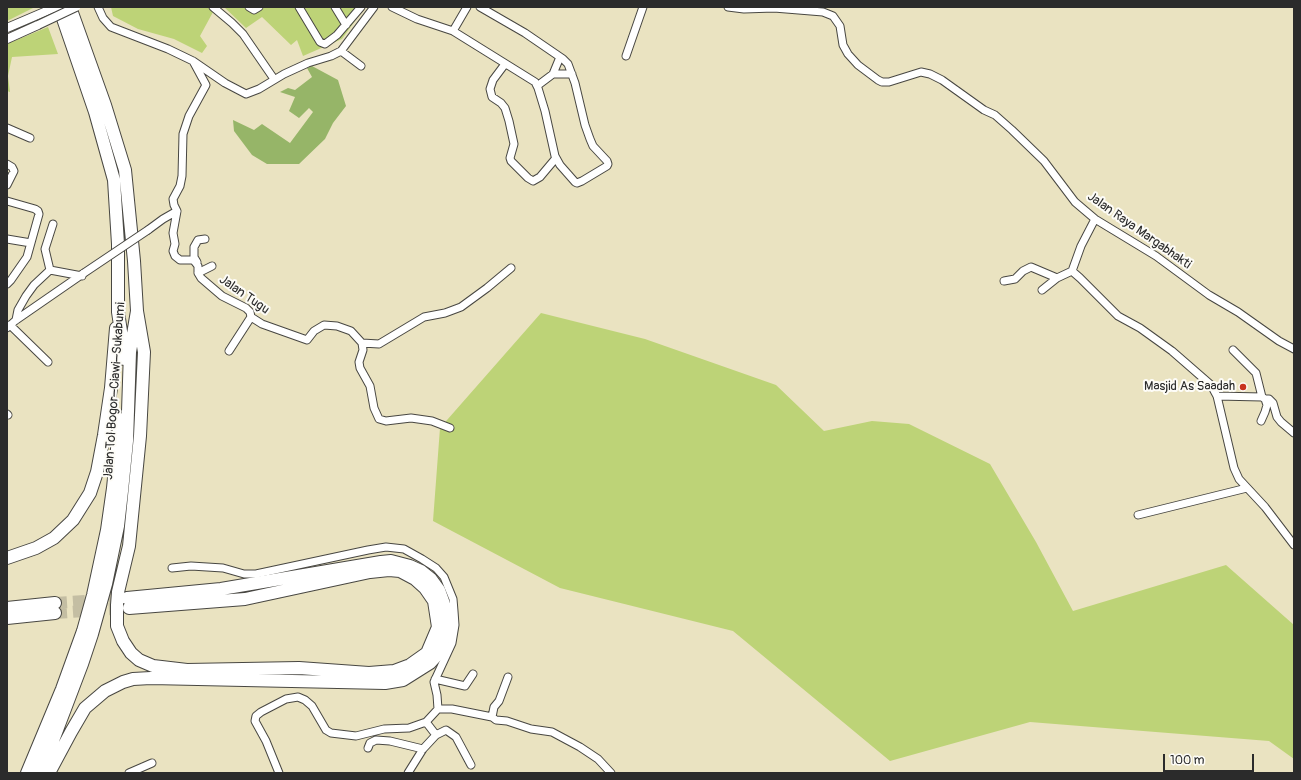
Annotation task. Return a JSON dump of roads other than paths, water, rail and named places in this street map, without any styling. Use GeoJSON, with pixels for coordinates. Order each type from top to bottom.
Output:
{"type":"FeatureCollection","features":[{"type":"Feature","properties":{"kind":"highway","name":"Jalan Tol Bogor–Ciawi–Sukabumi"},"geometry":{"type":"LineString","coordinates":[[57,7],[82,54]]}},
{"type":"Feature","properties":{"kind":"highway","name":"Jalan Tol Bogor–Ciawi–Sukabumi"},"geometry":{"type":"LineString","coordinates":[[38,773],[52,743],[82,664],[100,608],[123,440],[130,352],[137,311],[134,261],[125,170],[88,72],[70,7]]}},
{"type":"Feature","properties":{"kind":"highway","name":"Jalan Tol Bogor–Ciawi–Sukabumi"},"geometry":{"type":"LineString","coordinates":[[88,72],[95,112],[114,180],[118,244],[118,312],[124,351],[123,440]]}},
{"type":"Feature","properties":{"kind":"highway"},"geometry":{"type":"LineString","coordinates":[[49,773],[85,708],[104,691],[123,682],[151,678],[385,683],[403,680],[430,663],[440,652],[447,628],[447,614],[443,601],[439,590],[431,579],[421,571],[410,566],[391,561],[128,603],[244,599],[370,572],[389,570],[400,571],[415,579],[425,588],[434,601],[438,627],[427,653],[410,665],[394,671],[369,673],[298,668],[187,670],[153,666],[139,660],[130,653],[117,626],[117,605],[118,592],[129,546],[140,436],[144,352],[137,311]]}},
{"type":"Feature","properties":{"kind":"highway"},"geometry":{"type":"LineString","coordinates":[[7,558],[36,548],[54,538],[73,520],[90,493],[97,472],[104,435],[111,388],[118,312]]}},
{"type":"Feature","properties":{"kind":"highway","name":"Jalan Tol Bogor–Ciawi–Sukabumi"},"geometry":{"type":"LineString","coordinates":[[27,773],[44,734],[72,661],[109,546]]}},
{"type":"Feature","properties":{"kind":"highway"},"geometry":{"type":"LineString","coordinates":[[7,608],[55,608],[7,618]]}},
{"type":"Feature","properties":{"kind":"street"},"geometry":{"type":"LineString","coordinates":[[7,28],[57,7]]}},
{"type":"Feature","properties":{"kind":"street"},"geometry":{"type":"LineString","coordinates":[[7,39],[76,7]]}},
{"type":"Feature","properties":{"kind":"street"},"geometry":{"type":"LineString","coordinates":[[98,7],[103,18],[111,27],[168,49],[193,61],[225,83],[246,94],[259,89],[274,79],[308,63],[331,56],[341,51],[374,7]]}},
{"type":"Feature","properties":{"kind":"street"},"geometry":{"type":"LineString","coordinates":[[213,7],[232,22],[243,34],[274,79]]}},
{"type":"Feature","properties":{"kind":"street"},"geometry":{"type":"LineString","coordinates":[[249,7],[254,10],[258,7]]}},
{"type":"Feature","properties":{"kind":"street"},"geometry":{"type":"LineString","coordinates":[[300,7],[320,42],[323,44],[330,41],[361,7]]}},
{"type":"Feature","properties":{"kind":"street"},"geometry":{"type":"LineString","coordinates":[[335,7],[346,25]]}},
{"type":"Feature","properties":{"kind":"street"},"geometry":{"type":"LineString","coordinates":[[392,7],[409,16],[453,31],[534,82],[537,86],[545,111],[556,158],[560,165],[577,183],[602,169],[608,164],[593,146],[585,124],[568,64],[525,33],[480,7]]}},
{"type":"Feature","properties":{"kind":"street"},"geometry":{"type":"LineString","coordinates":[[453,31],[467,7]]}},
{"type":"Feature","properties":{"kind":"street"},"geometry":{"type":"LineString","coordinates":[[626,56],[643,7]]}},
{"type":"Feature","properties":{"kind":"street","name":"Jalan Raya Margabhakti"},"geometry":{"type":"LineString","coordinates":[[728,7],[768,7],[824,12],[830,15],[840,26],[843,45],[848,54],[858,65],[876,79],[882,82],[889,82],[921,72],[930,74],[942,80],[984,110],[996,115],[1044,161],[1075,202],[1095,219],[1156,256],[1209,295],[1238,312],[1279,341],[1294,349]]}},
{"type":"Feature","properties":{"kind":"street"},"geometry":{"type":"LineString","coordinates":[[341,51],[361,66]]}},
{"type":"Feature","properties":{"kind":"street"},"geometry":{"type":"LineString","coordinates":[[554,74],[560,57]]}},
{"type":"Feature","properties":{"kind":"street"},"geometry":{"type":"LineString","coordinates":[[163,219],[180,186],[182,176],[183,134],[185,126],[206,85],[193,61]]}},
{"type":"Feature","properties":{"kind":"street"},"geometry":{"type":"LineString","coordinates":[[505,64],[493,80],[490,89],[491,96],[503,106],[507,114],[514,144],[510,161],[528,178],[534,181],[540,177],[556,158]]}},
{"type":"Feature","properties":{"kind":"street"},"geometry":{"type":"LineString","coordinates":[[537,86],[554,74],[572,74]]}},
{"type":"Feature","properties":{"kind":"street"},"geometry":{"type":"LineString","coordinates":[[7,128],[30,138]]}},
{"type":"Feature","properties":{"kind":"street"},"geometry":{"type":"LineString","coordinates":[[7,164],[12,167],[14,171],[7,185]]}},
{"type":"Feature","properties":{"kind":"street"},"geometry":{"type":"LineString","coordinates":[[173,199],[177,211],[173,233],[175,244],[174,254],[180,260],[193,260],[196,262]]}},
{"type":"Feature","properties":{"kind":"street"},"geometry":{"type":"LineString","coordinates":[[7,201],[36,209],[38,211],[38,218],[27,257],[16,274],[7,284]]}},
{"type":"Feature","properties":{"kind":"street"},"geometry":{"type":"LineString","coordinates":[[48,362],[8,326],[163,219],[177,211]]}},
{"type":"Feature","properties":{"kind":"street"},"geometry":{"type":"LineString","coordinates":[[1042,290],[1057,278],[1072,271],[1081,246],[1095,219]]}},
{"type":"Feature","properties":{"kind":"street"},"geometry":{"type":"LineString","coordinates":[[50,270],[45,249],[53,224]]}},
{"type":"Feature","properties":{"kind":"street"},"geometry":{"type":"LineString","coordinates":[[7,239],[31,243]]}},
{"type":"Feature","properties":{"kind":"street"},"geometry":{"type":"LineString","coordinates":[[205,240],[198,240],[194,247],[194,257],[198,273],[212,266]]}},
{"type":"Feature","properties":{"kind":"street"},"geometry":{"type":"LineString","coordinates":[[1004,281],[1015,279],[1023,271],[1031,267],[1057,278]]}},
{"type":"Feature","properties":{"kind":"street"},"geometry":{"type":"LineString","coordinates":[[450,428],[432,421],[411,418],[386,421],[379,419],[374,408],[370,386],[360,368],[359,362],[363,350],[362,343],[379,344],[424,317],[445,313],[461,306],[487,288],[511,268]]}},
{"type":"Feature","properties":{"kind":"street"},"geometry":{"type":"LineString","coordinates":[[50,270],[83,274]]}},
{"type":"Feature","properties":{"kind":"street"},"geometry":{"type":"LineString","coordinates":[[16,320],[18,310],[26,296],[50,270]]}},
{"type":"Feature","properties":{"kind":"street"},"geometry":{"type":"LineString","coordinates":[[1072,271],[1118,316],[1140,328],[1183,360],[1211,384],[1217,396],[1234,468],[1239,479],[1265,508],[1294,545]]}},
{"type":"Feature","properties":{"kind":"street","name":"Jalan Tugu"},"geometry":{"type":"LineString","coordinates":[[198,273],[201,278],[222,296],[246,308],[250,312],[251,317],[262,324],[308,340],[314,331],[320,327],[327,325],[337,326],[347,329],[362,343]]}},
{"type":"Feature","properties":{"kind":"street"},"geometry":{"type":"LineString","coordinates":[[7,274],[16,274]]}},
{"type":"Feature","properties":{"kind":"street"},"geometry":{"type":"LineString","coordinates":[[230,351],[251,317]]}},
{"type":"Feature","properties":{"kind":"street"},"geometry":{"type":"LineString","coordinates":[[1233,350],[1256,373],[1267,408],[1261,421]]}},
{"type":"Feature","properties":{"kind":"street"},"geometry":{"type":"LineString","coordinates":[[1217,396],[1269,399],[1273,402],[1277,417],[1294,433]]}},
{"type":"Feature","properties":{"kind":"street"},"geometry":{"type":"LineString","coordinates":[[1138,515],[1247,488]]}},
{"type":"Feature","properties":{"kind":"street"},"geometry":{"type":"LineString","coordinates":[[172,568],[191,566],[215,567],[244,574],[256,574],[368,550],[386,548],[404,550],[422,559],[436,568],[444,577],[453,599],[455,625],[452,643],[434,682],[438,710]]}},
{"type":"Feature","properties":{"kind":"street"},"geometry":{"type":"LineString","coordinates":[[435,679],[465,686],[473,674]]}},
{"type":"Feature","properties":{"kind":"street"},"geometry":{"type":"LineString","coordinates":[[492,717],[494,707],[499,701],[508,677]]}},
{"type":"Feature","properties":{"kind":"street"},"geometry":{"type":"LineString","coordinates":[[279,773],[266,741],[255,721],[256,716],[261,712],[286,699],[294,697],[303,698],[312,706],[328,732],[348,736],[356,736],[387,728],[410,728],[426,722],[438,710],[452,709],[492,717],[496,720],[507,721],[552,732],[580,747],[598,759],[612,773]]}},
{"type":"Feature","properties":{"kind":"street"},"geometry":{"type":"LineString","coordinates":[[426,722],[436,735]]}},
{"type":"Feature","properties":{"kind":"street"},"geometry":{"type":"LineString","coordinates":[[408,773],[422,749],[436,735],[446,730],[456,737],[471,765]]}},
{"type":"Feature","properties":{"kind":"street"},"geometry":{"type":"LineString","coordinates":[[368,748],[370,743],[376,740],[390,741],[422,749]]}},
{"type":"Feature","properties":{"kind":"street"},"geometry":{"type":"LineString","coordinates":[[129,773],[152,763]]}},
{"type":"Feature","properties":{"kind":"tunnel"},"geometry":{"type":"LineString","coordinates":[[55,603],[127,598]]}},
{"type":"Feature","properties":{"kind":"tunnel"},"geometry":{"type":"LineString","coordinates":[[55,613],[126,608]]}},
{"type":"Feature","properties":{"kind":"place","name":"Masjid As Saadah"},"geometry":{"type":"Point","coordinates":[1243,387]}}]}
